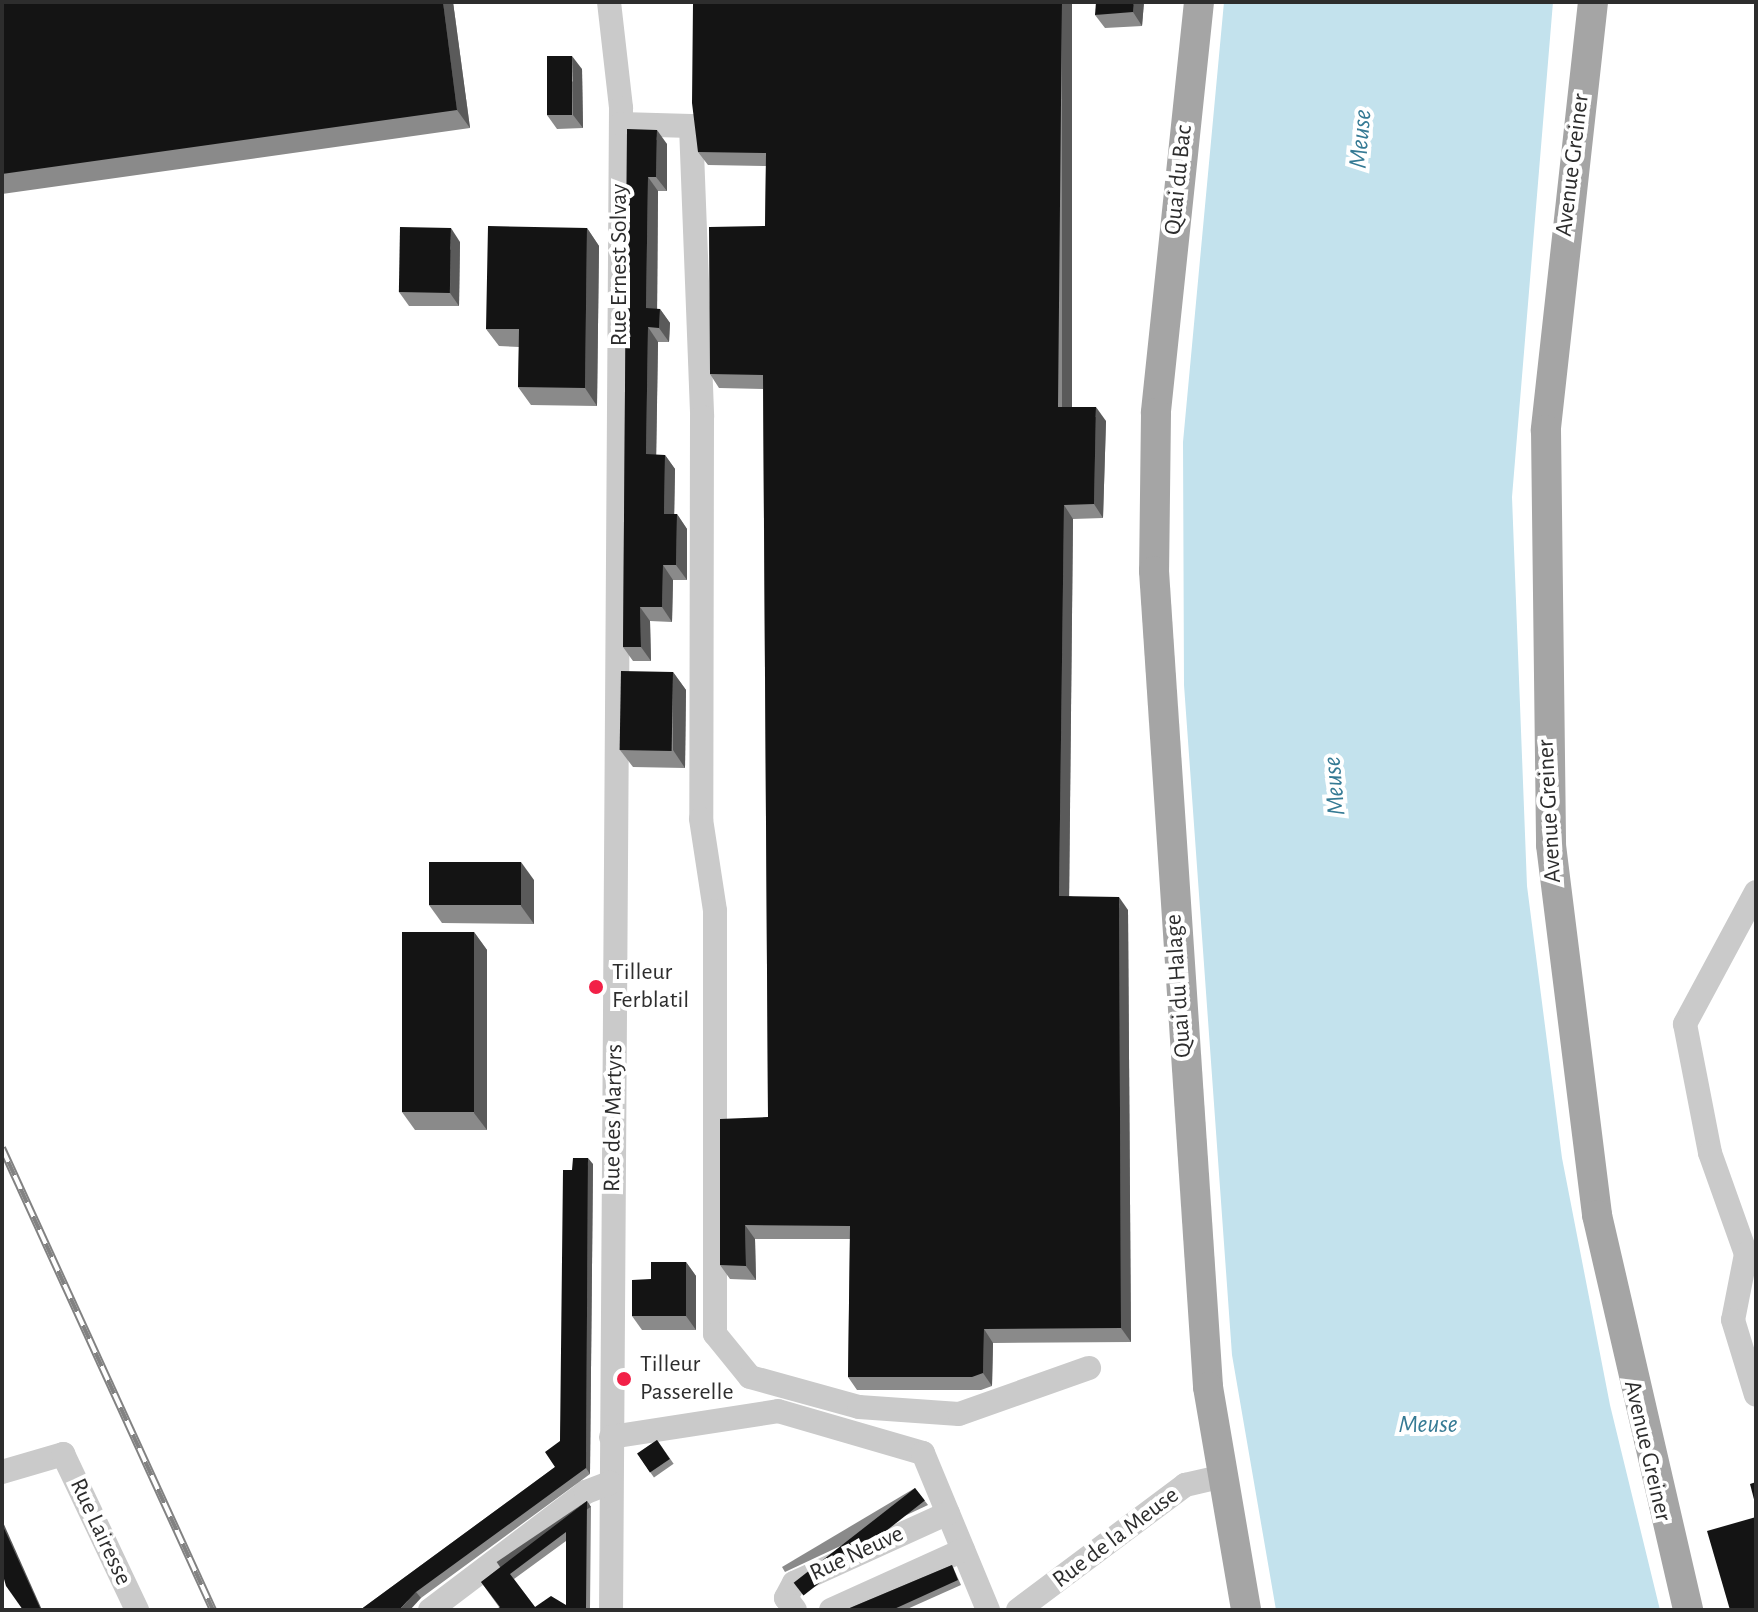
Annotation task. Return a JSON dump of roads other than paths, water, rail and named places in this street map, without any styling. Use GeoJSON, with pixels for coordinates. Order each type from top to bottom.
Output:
{"type":"FeatureCollection","features":[{"type":"Feature","properties":{"kind":"main road","name":"Quai du Bac"},"geometry":{"type":"LineString","coordinates":[[1160,358],[1199,2]]}},
{"type":"Feature","properties":{"kind":"main road","name":"Avenue Greiner"},"geometry":{"type":"LineString","coordinates":[[1593,2],[1548,392],[1542,578],[1550,833],[1597,1215],[1688,1610]]}},
{"type":"Feature","properties":{"kind":"main road","name":"Quai du Halage"},"geometry":{"type":"LineString","coordinates":[[1160,358],[1156,602],[1200,1304],[1219,1477],[1246,1610]]}},
{"type":"Feature","properties":{"kind":"street","name":"Rue Ernest Solvay"},"geometry":{"type":"LineString","coordinates":[[609,2],[621,124],[618,529]]}},
{"type":"Feature","properties":{"kind":"street"},"geometry":{"type":"LineString","coordinates":[[621,124],[691,126],[702,417],[701,819],[715,911],[715,1334],[750,1377],[859,1407],[959,1414],[1089,1368]]}},
{"type":"Feature","properties":{"kind":"street","name":"Rue des Martyrs"},"geometry":{"type":"LineString","coordinates":[[611,1610],[618,529]]}},
{"type":"Feature","properties":{"kind":"street"},"geometry":{"type":"LineString","coordinates":[[1756,892],[1685,1024],[1710,1153],[1746,1254],[1733,1320],[1756,1395]]}},
{"type":"Feature","properties":{"kind":"street"},"geometry":{"type":"LineString","coordinates":[[611,1437],[778,1411],[923,1453],[988,1610]]}},
{"type":"Feature","properties":{"kind":"street","name":"Rue Lairesse"},"geometry":{"type":"LineString","coordinates":[[2,1472],[63,1454],[137,1610]]}},
{"type":"Feature","properties":{"kind":"street","name":"Rue de la Meuse"},"geometry":{"type":"LineString","coordinates":[[1018,1610],[1185,1485],[1219,1477]]}},
{"type":"Feature","properties":{"kind":"street"},"geometry":{"type":"LineString","coordinates":[[430,1610],[586,1492],[610,1483]]}},
{"type":"Feature","properties":{"kind":"street","name":"Rue Neuve"},"geometry":{"type":"LineString","coordinates":[[795,1610],[786,1598],[794,1583],[948,1513]]}},
{"type":"Feature","properties":{"kind":"street","name":"Rue Neuve"},"geometry":{"type":"LineString","coordinates":[[831,1610],[963,1550]]}},
{"type":"Feature","properties":{"kind":"water","name":"Meuse"},"geometry":{"type":"Polygon","coordinates":[[[1224,2],[1553,2],[1512,497],[1527,886],[1562,1158],[1610,1405],[1660,1610],[1276,1610],[1232,1355],[1184,685],[1183,442],[1224,2]]]}},
{"type":"Feature","properties":{"kind":"railway"},"geometry":{"type":"LineString","coordinates":[[2,1148],[213,1610]]}},
{"type":"Feature","properties":{"kind":"place","name":"Tilleur Ferblatil"},"geometry":{"type":"Point","coordinates":[596,987]}},
{"type":"Feature","properties":{"kind":"place","name":"Tilleur Passerelle"},"geometry":{"type":"Point","coordinates":[624,1379]}}]}
